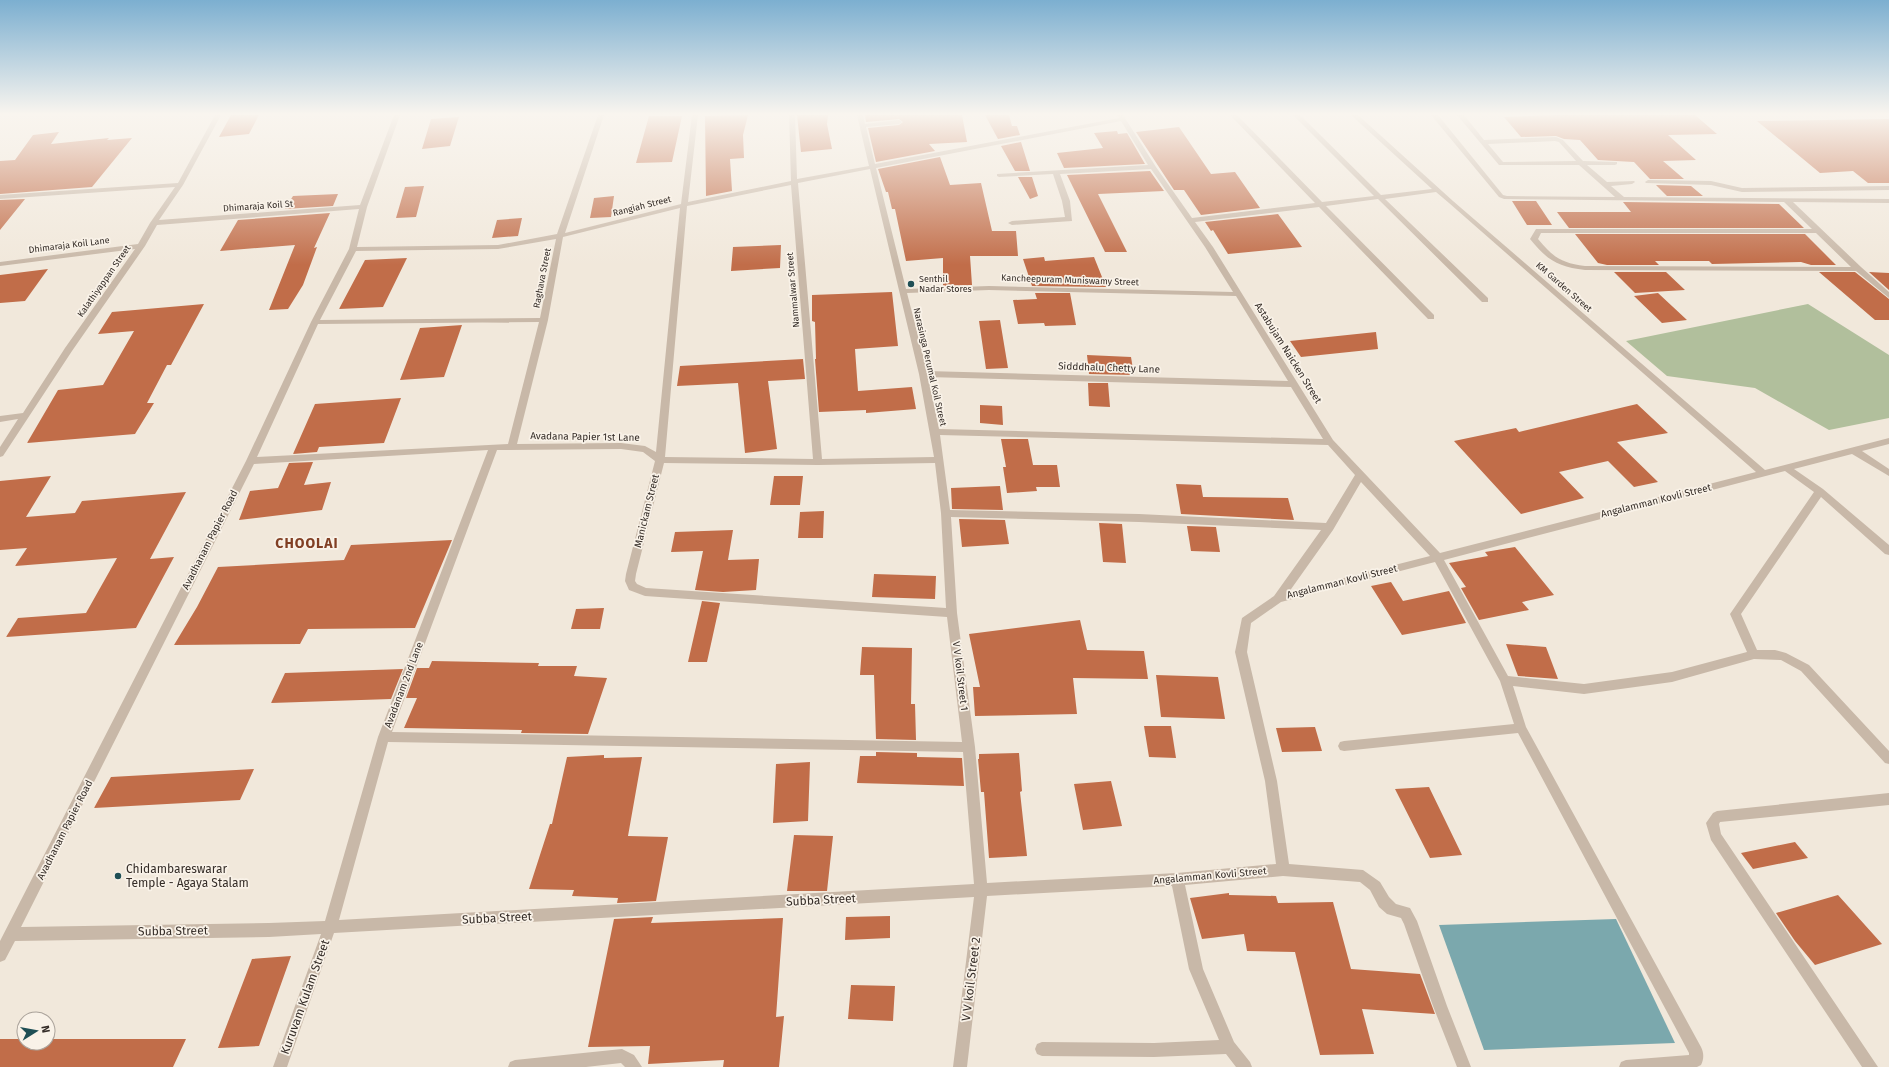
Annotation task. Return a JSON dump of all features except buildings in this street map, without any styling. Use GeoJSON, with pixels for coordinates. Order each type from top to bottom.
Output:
{"type":"FeatureCollection","features":[{"type":"Feature","properties":{"kind":"street","name":"Kalathiyappan Street"},"geometry":{"type":"LineString","coordinates":[[0,454],[141,246],[154,223],[180,186],[191,165]]}},
{"type":"Feature","properties":{"kind":"street","name":"Avadhanam Papier Road"},"geometry":{"type":"LineString","coordinates":[[0,956],[251,461],[315,322],[353,249],[363,206],[378,165]]}},
{"type":"Feature","properties":{"kind":"street","name":"Raghava Street"},"geometry":{"type":"LineString","coordinates":[[512,447],[544,320],[560,236],[585,165]]}},
{"type":"Feature","properties":{"kind":"street","name":"Manickam Street"},"geometry":{"type":"LineString","coordinates":[[689,165],[660,460],[630,581],[638,590],[952,613]]}},
{"type":"Feature","properties":{"kind":"street","name":"Nammalwar Street"},"geometry":{"type":"LineString","coordinates":[[793,165],[818,462]]}},
{"type":"Feature","properties":{"kind":"street","name":"Rangiah Street"},"geometry":{"type":"LineString","coordinates":[[353,249],[498,247],[560,236],[684,205],[884,165]]}},
{"type":"Feature","properties":{"kind":"street"},"geometry":{"type":"LineString","coordinates":[[1282,165],[1431,317]]}},
{"type":"Feature","properties":{"kind":"street"},"geometry":{"type":"LineString","coordinates":[[1347,165],[1485,300]]}},
{"type":"Feature","properties":{"kind":"street","name":"KM Garden Street"},"geometry":{"type":"LineString","coordinates":[[1410,165],[1763,473]]}},
{"type":"Feature","properties":{"kind":"street"},"geometry":{"type":"LineString","coordinates":[[1475,165],[1501,196],[1506,198],[1889,201]]}},
{"type":"Feature","properties":{"kind":"street"},"geometry":{"type":"LineString","coordinates":[[1583,165],[1622,199]]}},
{"type":"Feature","properties":{"kind":"street","name":"Narasinga Perumal Koil Street"},"geometry":{"type":"LineString","coordinates":[[873,167],[923,374],[939,460]]}},
{"type":"Feature","properties":{"kind":"street"},"geometry":{"type":"LineString","coordinates":[[1000,175],[1153,167]]}},
{"type":"Feature","properties":{"kind":"street","name":"Astabujam Naicken Street"},"geometry":{"type":"LineString","coordinates":[[1153,167],[1191,220],[1330,442],[1438,558],[1505,680],[1521,728],[1696,1052],[1696,1060],[1690,1062],[1626,1067]]}},
{"type":"Feature","properties":{"kind":"street"},"geometry":{"type":"LineString","coordinates":[[1012,223],[1069,219],[1066,201],[1056,172]]}},
{"type":"Feature","properties":{"kind":"street"},"geometry":{"type":"LineString","coordinates":[[1606,184],[1632,182]]}},
{"type":"Feature","properties":{"kind":"street"},"geometry":{"type":"LineString","coordinates":[[1648,182],[1710,183],[1742,190],[1889,188]]}},
{"type":"Feature","properties":{"kind":"street"},"geometry":{"type":"LineString","coordinates":[[0,197],[180,186]]}},
{"type":"Feature","properties":{"kind":"street"},"geometry":{"type":"LineString","coordinates":[[1191,220],[1438,190]]}},
{"type":"Feature","properties":{"kind":"street"},"geometry":{"type":"LineString","coordinates":[[1786,200],[1817,231],[1889,296]]}},
{"type":"Feature","properties":{"kind":"street","name":"Dhimaraja Koil St"},"geometry":{"type":"LineString","coordinates":[[154,223],[363,206]]}},
{"type":"Feature","properties":{"kind":"street"},"geometry":{"type":"LineString","coordinates":[[1817,231],[1539,231],[1534,239],[1548,256],[1564,266],[1585,268],[1858,269]]}},
{"type":"Feature","properties":{"kind":"street","name":"Dhimaraja Koil Lane"},"geometry":{"type":"LineString","coordinates":[[0,264],[141,246]]}},
{"type":"Feature","properties":{"kind":"street","name":"Kancheepuram Muniswamy Street"},"geometry":{"type":"LineString","coordinates":[[903,291],[989,288],[1238,294]]}},
{"type":"Feature","properties":{"kind":"street"},"geometry":{"type":"LineString","coordinates":[[315,322],[544,320]]}},
{"type":"Feature","properties":{"kind":"street","name":"Sidddhalu Chetty Lane"},"geometry":{"type":"LineString","coordinates":[[923,374],[1294,384]]}},
{"type":"Feature","properties":{"kind":"street"},"geometry":{"type":"LineString","coordinates":[[0,419],[26,415]]}},
{"type":"Feature","properties":{"kind":"street"},"geometry":{"type":"LineString","coordinates":[[935,432],[1330,442]]}},
{"type":"Feature","properties":{"kind":"street","name":"Angalamman Kovli Street"},"geometry":{"type":"LineString","coordinates":[[981,891],[1177,880],[1283,870],[1271,781],[1241,652],[1246,621],[1278,598],[1889,442]]}},
{"type":"Feature","properties":{"kind":"street","name":"Avadana Papier 1st Lane"},"geometry":{"type":"LineString","coordinates":[[251,461],[494,447],[621,446],[645,448],[660,460]]}},
{"type":"Feature","properties":{"kind":"street","name":"Avadanam 2nd Lane"},"geometry":{"type":"LineString","coordinates":[[330,927],[384,737],[494,447]]}},
{"type":"Feature","properties":{"kind":"street"},"geometry":{"type":"LineString","coordinates":[[1855,451],[1889,473]]}},
{"type":"Feature","properties":{"kind":"street"},"geometry":{"type":"LineString","coordinates":[[660,460],[818,462],[939,460]]}},
{"type":"Feature","properties":{"kind":"street","name":"V V koil Street 1"},"geometry":{"type":"LineString","coordinates":[[939,460],[946,513],[952,613],[969,747],[981,891]]}},
{"type":"Feature","properties":{"kind":"street"},"geometry":{"type":"LineString","coordinates":[[1788,469],[1820,491],[1888,550]]}},
{"type":"Feature","properties":{"kind":"street"},"geometry":{"type":"LineString","coordinates":[[1278,598],[1329,527],[1360,475]]}},
{"type":"Feature","properties":{"kind":"street"},"geometry":{"type":"LineString","coordinates":[[1754,655],[1735,614],[1820,491]]}},
{"type":"Feature","properties":{"kind":"street"},"geometry":{"type":"LineString","coordinates":[[946,513],[1139,518],[1329,527]]}},
{"type":"Feature","properties":{"kind":"street"},"geometry":{"type":"LineString","coordinates":[[1505,680],[1584,689],[1672,677],[1754,655],[1773,654],[1784,656],[1792,658],[1805,668],[1889,758]]}},
{"type":"Feature","properties":{"kind":"street"},"geometry":{"type":"LineString","coordinates":[[1344,746],[1521,728]]}},
{"type":"Feature","properties":{"kind":"street"},"geometry":{"type":"LineString","coordinates":[[384,737],[969,747]]}},
{"type":"Feature","properties":{"kind":"street"},"geometry":{"type":"LineString","coordinates":[[1871,1067],[1715,836],[1712,822],[1717,817],[1889,799]]}},
{"type":"Feature","properties":{"kind":"street"},"geometry":{"type":"LineString","coordinates":[[1283,870],[1363,876],[1375,886],[1384,902],[1392,909],[1405,913],[1410,921],[1440,1006],[1464,1067]]}},
{"type":"Feature","properties":{"kind":"street"},"geometry":{"type":"LineString","coordinates":[[1177,880],[1196,969],[1229,1046],[1245,1067]]}},
{"type":"Feature","properties":{"kind":"street","name":"Subba Street"},"geometry":{"type":"LineString","coordinates":[[12,934],[269,930],[981,891]]}},
{"type":"Feature","properties":{"kind":"street","name":"V V koil Street 2"},"geometry":{"type":"LineString","coordinates":[[960,1067],[981,891]]}},
{"type":"Feature","properties":{"kind":"street","name":"Kuruvam Kulam Street"},"geometry":{"type":"LineString","coordinates":[[280,1067],[330,927]]}},
{"type":"Feature","properties":{"kind":"street"},"geometry":{"type":"LineString","coordinates":[[1042,1049],[1154,1050],[1229,1046]]}},
{"type":"Feature","properties":{"kind":"street"},"geometry":{"type":"LineString","coordinates":[[515,1067],[622,1056],[635,1067]]}},
{"type":"Feature","properties":{"kind":"green space"},"geometry":{"type":"Polygon","coordinates":[[[1808,304],[1889,355],[1889,418],[1829,430],[1755,388],[1667,376],[1626,341],[1808,304]]]}},
{"type":"Feature","properties":{"kind":"water"},"geometry":{"type":"Polygon","coordinates":[[[1616,919],[1675,1043],[1484,1050],[1439,925],[1616,919]]]}},
{"type":"Feature","properties":{"kind":"place","name":"Senthil Nadar Stores"},"geometry":{"type":"Point","coordinates":[911,284]}},
{"type":"Feature","properties":{"kind":"place","name":"Chidambareswarar Temple - Agaya Stalam"},"geometry":{"type":"Point","coordinates":[118,876]}},
{"type":"Feature","properties":{"kind":"district","name":"CHOOLAI"},"geometry":{"type":"Point","coordinates":[307,543]}}]}
